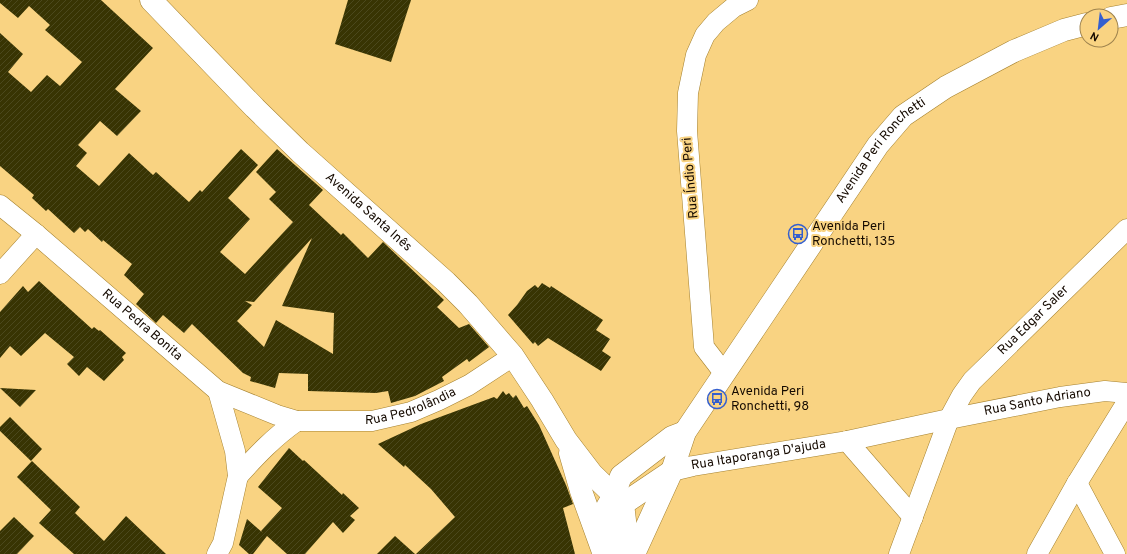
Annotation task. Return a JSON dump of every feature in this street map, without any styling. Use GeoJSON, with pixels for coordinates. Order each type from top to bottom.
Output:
{"type":"FeatureCollection","features":[{"type":"Feature","properties":{"kind":"main road","name":"Avenida Santa Inês"},"geometry":{"type":"LineString","coordinates":[[151,0],[255,108],[300,152],[446,282],[468,304],[513,356],[566,440],[615,502]]}},
{"type":"Feature","properties":{"kind":"main road","name":"Avenida Peri Ronchetti"},"geometry":{"type":"LineString","coordinates":[[634,554],[672,471],[685,432],[878,145],[903,116],[946,87],[1014,51],[1064,30],[1079,26]]}},
{"type":"Feature","properties":{"kind":"main road"},"geometry":{"type":"LineString","coordinates":[[608,554],[615,502],[621,476],[672,437],[685,432]]}},
{"type":"Feature","properties":{"kind":"main road","name":"Avenida Santa Inês"},"geometry":{"type":"LineString","coordinates":[[566,440],[581,491],[604,554]]}},
{"type":"Feature","properties":{"kind":"main road"},"geometry":{"type":"LineString","coordinates":[[581,491],[615,502],[672,471]]}},
{"type":"Feature","properties":{"kind":"main road"},"geometry":{"type":"LineString","coordinates":[[615,502],[629,554]]}},
{"type":"Feature","properties":{"kind":"street","name":"Rua Índio Peri"},"geometry":{"type":"LineString","coordinates":[[724,373],[704,347],[687,131],[688,93],[696,55],[706,35],[716,22],[734,7],[748,0]]}},
{"type":"Feature","properties":{"kind":"street","name":"Rua Pedra Bonita"},"geometry":{"type":"LineString","coordinates":[[0,205],[36,234],[218,391],[277,415],[297,421]]}},
{"type":"Feature","properties":{"kind":"street","name":"Rua Edgar Saler"},"geometry":{"type":"LineString","coordinates":[[899,554],[949,419],[962,395],[972,381],[1127,229]]}},
{"type":"Feature","properties":{"kind":"street"},"geometry":{"type":"LineString","coordinates":[[0,274],[36,234]]}},
{"type":"Feature","properties":{"kind":"street","name":"Rua Pedrolândia"},"geometry":{"type":"LineString","coordinates":[[297,421],[372,421],[411,412],[469,385],[513,356]]}},
{"type":"Feature","properties":{"kind":"street"},"geometry":{"type":"LineString","coordinates":[[217,554],[223,543],[238,476],[234,451],[218,391]]}},
{"type":"Feature","properties":{"kind":"street","name":"Rua Santo Adriano"},"geometry":{"type":"LineString","coordinates":[[847,441],[1067,396],[1105,391],[1127,393]]}},
{"type":"Feature","properties":{"kind":"street"},"geometry":{"type":"LineString","coordinates":[[1037,554],[1077,483],[1127,402]]}},
{"type":"Feature","properties":{"kind":"street"},"geometry":{"type":"LineString","coordinates":[[238,476],[278,434],[297,421]]}},
{"type":"Feature","properties":{"kind":"street"},"geometry":{"type":"LineString","coordinates":[[847,441],[913,517]]}},
{"type":"Feature","properties":{"kind":"street","name":"Rua Itaporanga D'ajuda"},"geometry":{"type":"LineString","coordinates":[[672,471],[693,466],[847,441]]}},
{"type":"Feature","properties":{"kind":"street"},"geometry":{"type":"LineString","coordinates":[[1077,483],[1116,554]]}},
{"type":"Feature","properties":{"kind":"building"},"geometry":{"type":"Polygon","coordinates":[[[0,0],[101,0],[153,48],[115,89],[141,111],[117,136],[100,121],[78,145],[87,153],[76,166],[99,186],[129,153],[153,175],[156,172],[189,202],[200,190],[202,192],[241,149],[258,165],[228,198],[250,219],[220,252],[245,274],[293,222],[269,199],[276,192],[256,172],[277,149],[323,190],[309,205],[341,235],[343,233],[368,258],[383,242],[444,300],[437,307],[459,328],[469,324],[489,347],[469,362],[467,359],[442,377],[444,381],[415,396],[391,403],[388,391],[376,393],[308,391],[308,374],[279,373],[275,388],[250,381],[251,377],[243,373],[192,324],[184,333],[163,315],[156,323],[136,304],[144,294],[124,275],[132,264],[103,240],[102,242],[88,229],[85,232],[80,227],[74,233],[48,209],[46,211],[32,198],[34,195],[0,166],[0,33],[23,54],[8,72],[31,92],[47,75],[60,86],[82,62],[45,30],[50,25],[29,6],[18,18],[0,3],[0,0]],[[312,238],[254,302],[245,301],[252,305],[237,321],[264,347],[276,320],[333,354],[334,313],[282,306],[312,238]]]}},
{"type":"Feature","properties":{"kind":"building"},"geometry":{"type":"Polygon","coordinates":[[[348,0],[411,0],[391,62],[335,44],[348,0]]]}},
{"type":"Feature","properties":{"kind":"building"},"geometry":{"type":"Polygon","coordinates":[[[39,281],[92,329],[94,327],[99,331],[100,330],[126,353],[122,357],[124,360],[104,381],[87,367],[79,376],[67,364],[74,357],[45,333],[21,356],[10,346],[0,358],[0,312],[23,286],[28,292],[39,281]]]}},
{"type":"Feature","properties":{"kind":"building"},"geometry":{"type":"Polygon","coordinates":[[[542,283],[550,288],[551,286],[603,320],[596,330],[610,339],[602,351],[611,357],[601,371],[548,338],[538,346],[535,342],[533,344],[508,315],[527,291],[535,285],[538,288],[542,283]]]}},
{"type":"Feature","properties":{"kind":"building"},"geometry":{"type":"Polygon","coordinates":[[[0,388],[36,390],[20,407],[0,388]]]}},
{"type":"Feature","properties":{"kind":"building"},"geometry":{"type":"Polygon","coordinates":[[[503,391],[506,395],[509,393],[513,398],[516,395],[524,408],[527,406],[539,425],[566,485],[573,504],[563,508],[575,554],[416,554],[455,517],[431,489],[405,465],[404,467],[378,444],[421,424],[494,397],[497,399],[503,391]]]}},
{"type":"Feature","properties":{"kind":"building"},"geometry":{"type":"Polygon","coordinates":[[[10,417],[42,449],[31,461],[0,431],[0,427],[10,417]]]}},
{"type":"Feature","properties":{"kind":"building"},"geometry":{"type":"Polygon","coordinates":[[[289,448],[359,508],[350,516],[355,520],[343,533],[333,522],[305,554],[287,554],[267,536],[253,554],[249,554],[239,545],[247,519],[263,533],[261,531],[282,508],[258,487],[289,448]]]}},
{"type":"Feature","properties":{"kind":"building"},"geometry":{"type":"Polygon","coordinates":[[[32,461],[80,507],[75,513],[104,541],[126,516],[166,554],[74,554],[39,523],[51,510],[17,477],[32,461]]]}},
{"type":"Feature","properties":{"kind":"building"},"geometry":{"type":"Polygon","coordinates":[[[14,517],[34,536],[17,554],[0,554],[0,531],[14,517]]]}},
{"type":"Feature","properties":{"kind":"building"},"geometry":{"type":"Polygon","coordinates":[[[395,536],[415,554],[377,554],[395,536]]]}},
{"type":"Feature","properties":{"kind":"place","name":"Avenida Peri Ronchetti, 135"},"geometry":{"type":"Point","coordinates":[798,234]}},
{"type":"Feature","properties":{"kind":"place","name":"Avenida Peri Ronchetti, 98"},"geometry":{"type":"Point","coordinates":[717,399]}}]}
